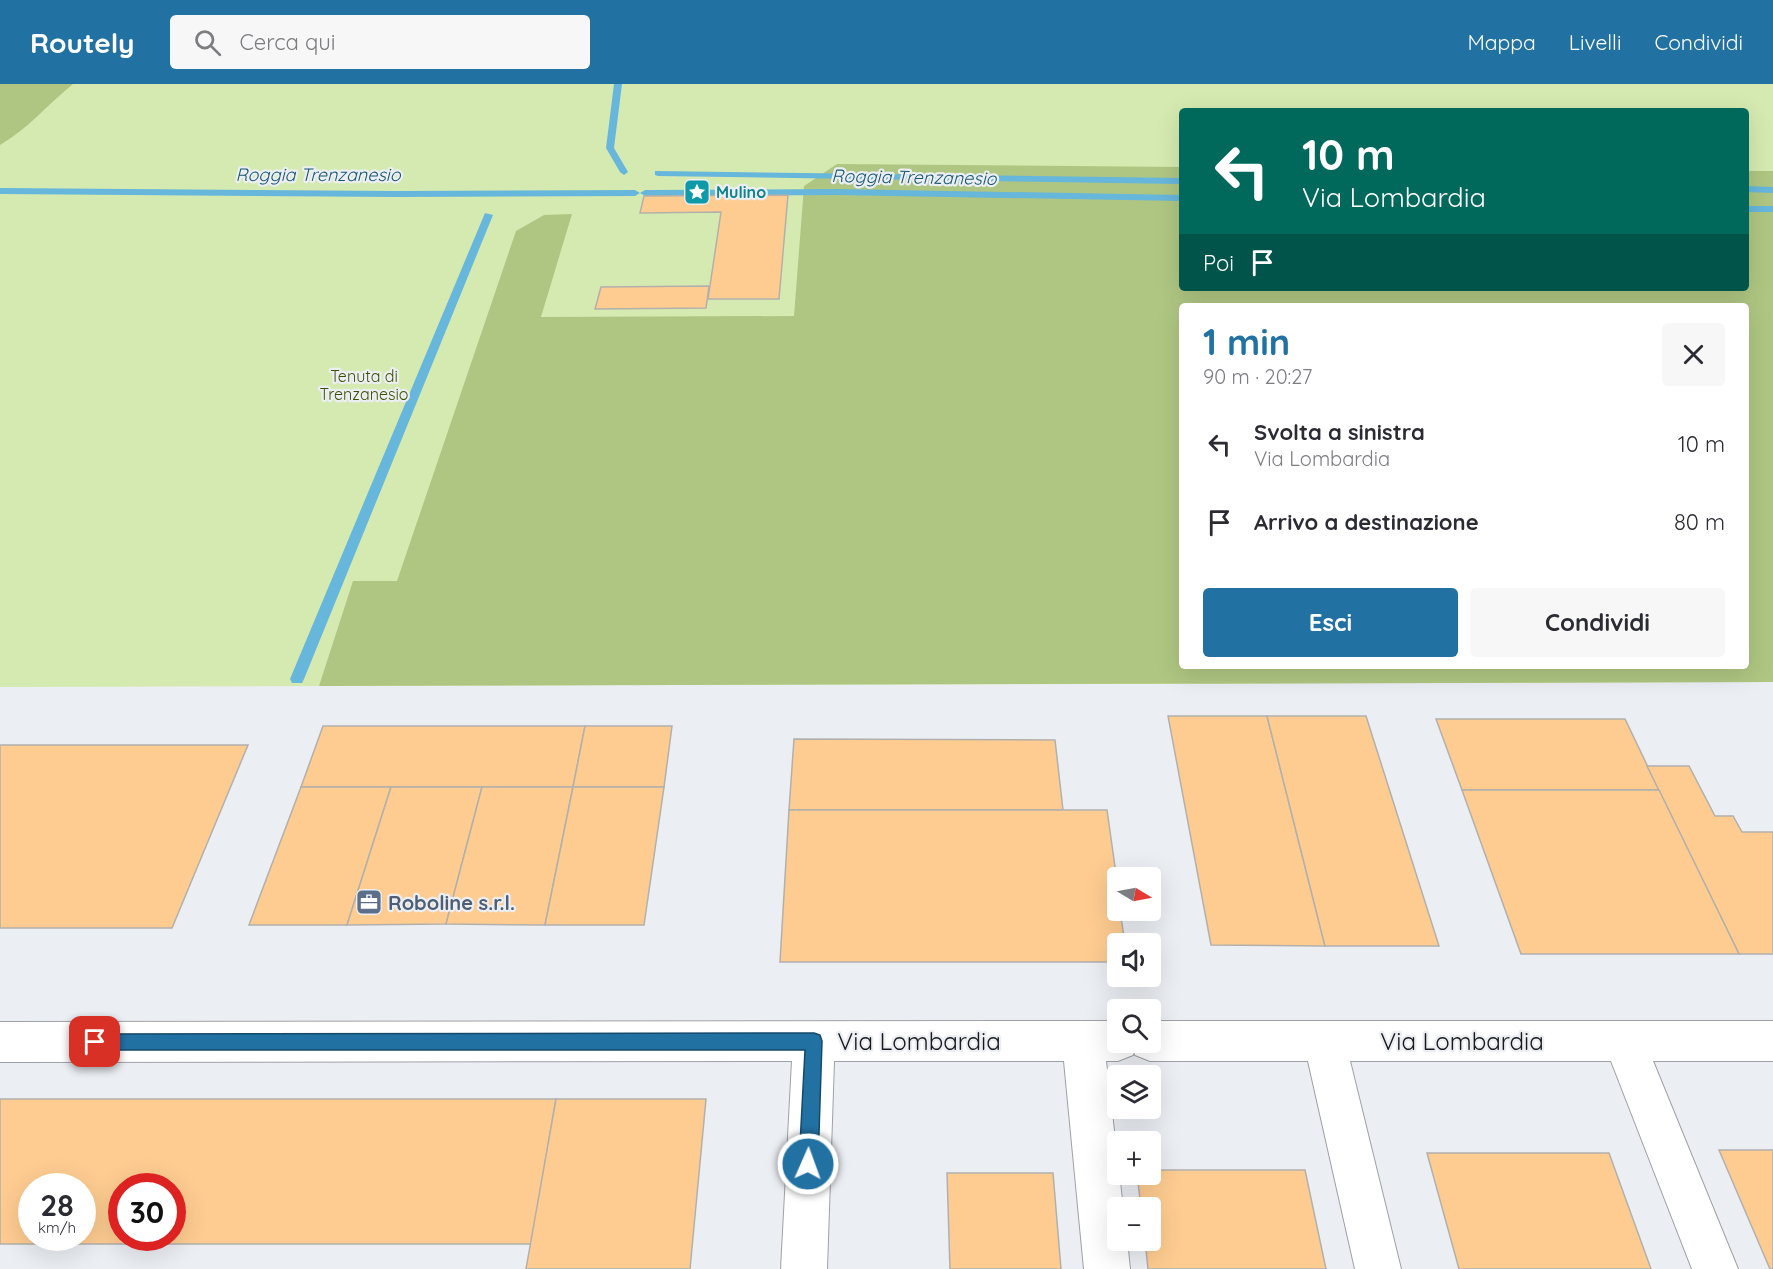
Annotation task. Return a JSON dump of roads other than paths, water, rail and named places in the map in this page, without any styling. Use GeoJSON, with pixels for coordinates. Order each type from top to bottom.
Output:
{"type":"FeatureCollection","features":[{"type":"Feature","properties":{"kind":"street"},"geometry":{"type":"LineString","coordinates":[[804,1269],[814,1041]]}},
{"type":"Feature","properties":{"kind":"street","name":"Via Lombardia"},"geometry":{"type":"LineString","coordinates":[[0,1042],[1100,1041]]}},
{"type":"Feature","properties":{"kind":"street"},"geometry":{"type":"LineString","coordinates":[[1100,1041],[1107,1269]]}},
{"type":"Feature","properties":{"kind":"street","name":"Via Lombardia"},"geometry":{"type":"LineString","coordinates":[[1161,1041],[1773,1041]]}},
{"type":"Feature","properties":{"kind":"street"},"geometry":{"type":"LineString","coordinates":[[1324,1041],[1378,1269]]}},
{"type":"Feature","properties":{"kind":"street"},"geometry":{"type":"LineString","coordinates":[[1624,1041],[1715,1269]]}},
{"type":"Feature","properties":{"kind":"waterway"},"geometry":{"type":"LineString","coordinates":[[618,84],[610,148],[624,172]]}},
{"type":"Feature","properties":{"kind":"waterway"},"geometry":{"type":"LineString","coordinates":[[658,173],[1179,181]]}},
{"type":"Feature","properties":{"kind":"waterway"},"geometry":{"type":"LineString","coordinates":[[1749,189],[1773,190]]}},
{"type":"Feature","properties":{"kind":"waterway","name":"Roggia Trenzanesio"},"geometry":{"type":"LineString","coordinates":[[0,191],[635,193]]}},
{"type":"Feature","properties":{"kind":"waterway","name":"Roggia Trenzanesio"},"geometry":{"type":"LineString","coordinates":[[645,193],[836,192],[1179,198]]}},
{"type":"Feature","properties":{"kind":"waterway","name":"Roggia Trenzanesio"},"geometry":{"type":"LineString","coordinates":[[1749,209],[1773,209]]}},
{"type":"Feature","properties":{"kind":"waterway","name":"Roggia Trenzanesio"},"geometry":{"type":"LineString","coordinates":[[297,679],[488,215]]}},
{"type":"Feature","properties":{"kind":"place","name":"Mulino"},"geometry":{"type":"Point","coordinates":[697,192]}},
{"type":"Feature","properties":{"kind":"place","name":"Roboline s.r.l."},"geometry":{"type":"Point","coordinates":[369,902]}},
{"type":"Feature","properties":{"kind":"park label","name":"Tenuta di Trenzanesio"},"geometry":{"type":"Point","coordinates":[364,385]}}]}
